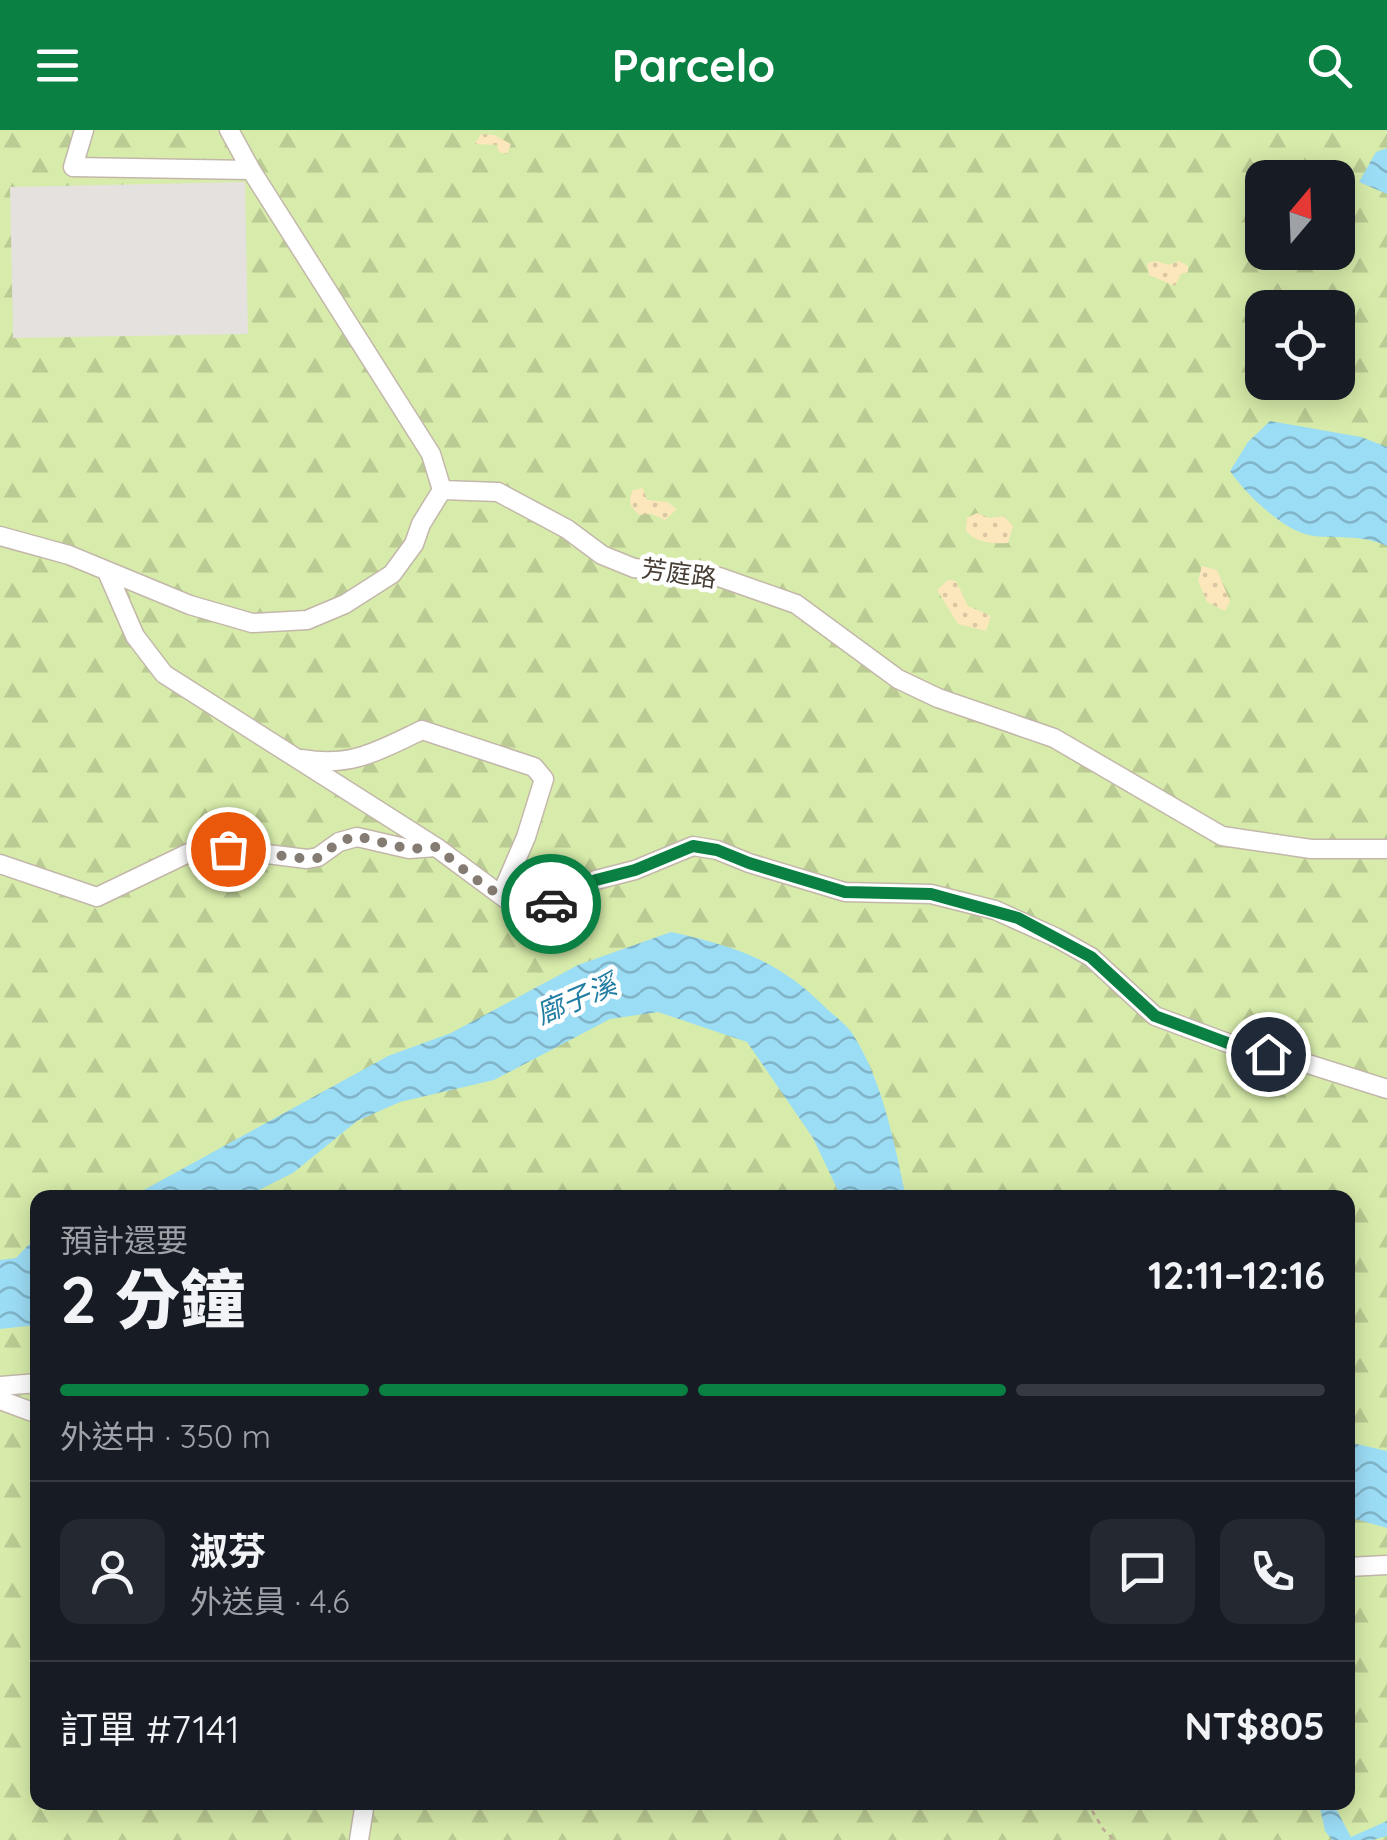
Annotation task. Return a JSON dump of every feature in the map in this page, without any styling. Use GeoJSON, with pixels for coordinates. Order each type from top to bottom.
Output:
{"type":"FeatureCollection","features":[{"type":"Feature","properties":{"kind":"street"},"geometry":{"type":"LineString","coordinates":[[84,130],[73,167],[251,170]]}},
{"type":"Feature","properties":{"kind":"street"},"geometry":{"type":"LineString","coordinates":[[0,536],[69,555],[190,605],[252,623],[307,620],[344,604],[392,574],[414,544],[442,490],[431,454],[229,130]]}},
{"type":"Feature","properties":{"kind":"street","name":"芳庭路"},"geometry":{"type":"LineString","coordinates":[[442,490],[498,492],[566,529],[602,555],[634,568],[719,576],[796,604],[898,679],[938,698],[1054,738],[1222,836],[1311,849],[1387,850]]}},
{"type":"Feature","properties":{"kind":"street"},"geometry":{"type":"LineString","coordinates":[[108,574],[135,636],[164,674],[436,847],[500,896],[529,908],[545,907],[596,880],[635,870],[693,846],[717,850],[845,892],[950,898],[1018,918],[1091,957],[1155,1016],[1233,1045],[1387,1089]]}},
{"type":"Feature","properties":{"kind":"street"},"geometry":{"type":"LineString","coordinates":[[292,756],[329,764],[370,756],[422,730],[534,767],[544,779],[526,838],[500,896]]}},
{"type":"Feature","properties":{"kind":"street"},"geometry":{"type":"LineString","coordinates":[[0,864],[97,897],[203,846],[307,859],[318,858],[339,842],[356,836],[409,849],[436,847]]}},
{"type":"Feature","properties":{"kind":"street"},"geometry":{"type":"LineString","coordinates":[[0,1386],[30,1384]]}},
{"type":"Feature","properties":{"kind":"street"},"geometry":{"type":"LineString","coordinates":[[0,1400],[30,1411]]}},
{"type":"Feature","properties":{"kind":"street"},"geometry":{"type":"LineString","coordinates":[[1355,1565],[1385,1563]]}},
{"type":"Feature","properties":{"kind":"street"},"geometry":{"type":"LineString","coordinates":[[360,1840],[364,1810]]}},
{"type":"Feature","properties":{"kind":"path"},"geometry":{"type":"LineString","coordinates":[[1092,1810],[1114,1840]]}},
{"type":"Feature","properties":{"kind":"green space"},"geometry":{"type":"Polygon","coordinates":[[[0,130],[1387,130],[1387,1840],[0,1840],[0,130]]]}},
{"type":"Feature","properties":{"kind":"sand"},"geometry":{"type":"Polygon","coordinates":[[[481,134],[494,135],[511,144],[507,154],[499,152],[497,145],[475,144],[481,134]]]}},
{"type":"Feature","properties":{"kind":"sand"},"geometry":{"type":"Polygon","coordinates":[[[1179,261],[1188,266],[1188,272],[1181,274],[1175,286],[1149,275],[1147,263],[1168,265],[1179,261]]]}},
{"type":"Feature","properties":{"kind":"sand"},"geometry":{"type":"Polygon","coordinates":[[[643,488],[647,500],[667,502],[677,509],[665,520],[652,514],[640,515],[630,498],[633,490],[643,488]]]}},
{"type":"Feature","properties":{"kind":"sand"},"geometry":{"type":"Polygon","coordinates":[[[977,513],[989,518],[1004,516],[1013,526],[1008,543],[985,542],[970,535],[966,531],[967,518],[977,513]]]}},
{"type":"Feature","properties":{"kind":"sand"},"geometry":{"type":"Polygon","coordinates":[[[1202,566],[1217,570],[1230,601],[1225,611],[1207,602],[1198,581],[1202,566]]]}},
{"type":"Feature","properties":{"kind":"sand"},"geometry":{"type":"Polygon","coordinates":[[[948,580],[956,581],[968,606],[991,616],[986,631],[958,624],[937,590],[948,580]]]}},
{"type":"Feature","properties":{"kind":"shaded area"},"geometry":{"type":"Polygon","coordinates":[[[245,182],[248,334],[13,338],[10,187],[245,182]]]}},
{"type":"Feature","properties":{"kind":"water"},"geometry":{"type":"Polygon","coordinates":[[[1387,148],[1387,194],[1359,182],[1376,152],[1387,148]]]}},
{"type":"Feature","properties":{"kind":"water"},"geometry":{"type":"Polygon","coordinates":[[[1270,421],[1361,437],[1387,447],[1387,546],[1364,539],[1302,533],[1272,515],[1244,489],[1230,471],[1248,442],[1270,421]]]}},
{"type":"Feature","properties":{"kind":"water","name":"廍子溪"},"geometry":{"type":"Polygon","coordinates":[[[671,932],[737,950],[791,978],[854,1036],[880,1094],[904,1190],[838,1190],[813,1138],[747,1042],[658,1012],[610,1019],[494,1080],[400,1102],[357,1121],[293,1173],[259,1190],[144,1190],[388,1056],[451,1033],[578,965],[671,932]]]}},
{"type":"Feature","properties":{"kind":"water"},"geometry":{"type":"Polygon","coordinates":[[[30,1243],[30,1326],[0,1329],[0,1260],[16,1258],[30,1243]]]}},
{"type":"Feature","properties":{"kind":"water"},"geometry":{"type":"Polygon","coordinates":[[[1355,1444],[1387,1451],[1387,1528],[1355,1519],[1355,1444]]]}},
{"type":"Feature","properties":{"kind":"water"},"geometry":{"type":"Polygon","coordinates":[[[1320,1810],[1337,1810],[1351,1837],[1387,1821],[1387,1836],[1373,1840],[1332,1840],[1325,1831],[1320,1810]]]}},
{"type":"Feature","properties":{"kind":"way so far"},"geometry":{"type":"LineString","coordinates":[[228,849],[318,858],[339,842],[356,836],[409,849],[436,847],[506,899],[529,908],[551,904]]}},
{"type":"Feature","properties":{"kind":"route"},"geometry":{"type":"LineString","coordinates":[[551,904],[596,880],[635,870],[693,846],[717,850],[845,892],[931,894],[1018,918],[1091,957],[1155,1016],[1268,1054]]}}]}
